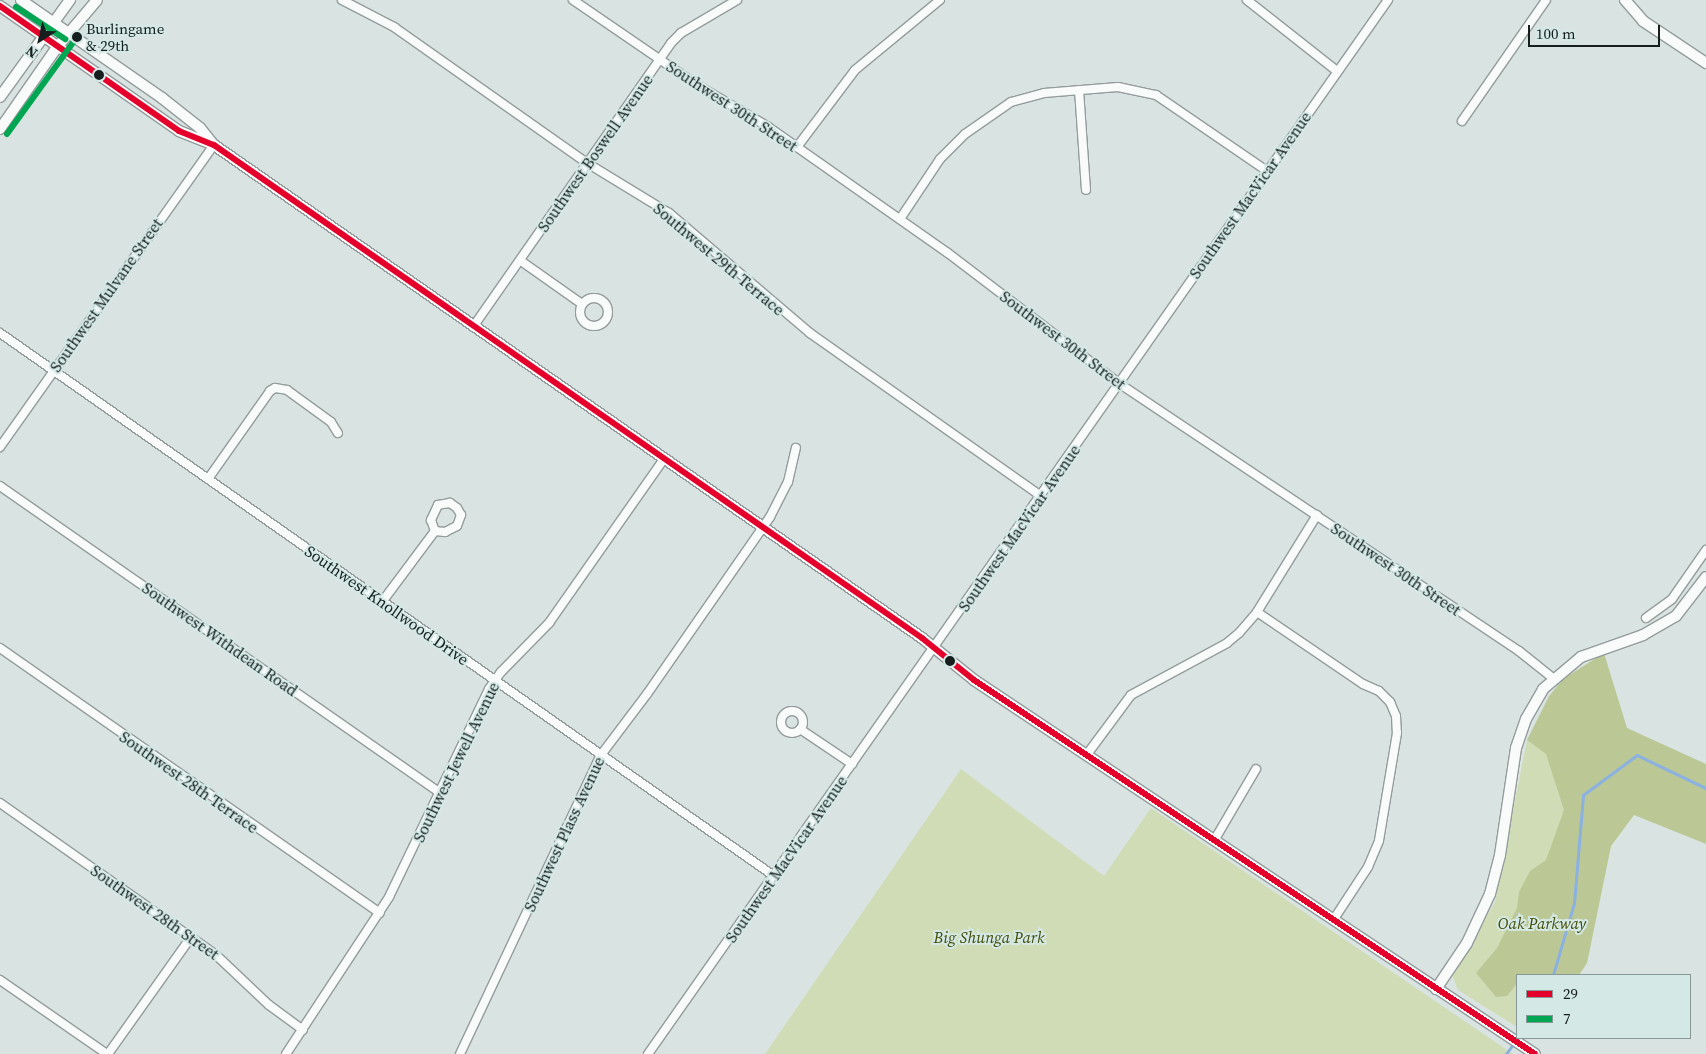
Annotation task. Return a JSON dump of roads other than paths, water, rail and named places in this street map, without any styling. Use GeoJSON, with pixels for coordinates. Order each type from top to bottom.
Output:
{"type":"FeatureCollection","features":[{"type":"Feature","properties":{"kind":"main road"},"geometry":{"type":"LineString","coordinates":[[21,0],[70,32],[162,98],[200,128],[214,145]]}},
{"type":"Feature","properties":{"kind":"main road"},"geometry":{"type":"LineString","coordinates":[[0,97],[70,0]]}},
{"type":"Feature","properties":{"kind":"main road"},"geometry":{"type":"LineString","coordinates":[[0,129],[58,46],[96,0]]}},
{"type":"Feature","properties":{"kind":"main road"},"geometry":{"type":"LineString","coordinates":[[1626,0],[1643,21],[1706,63]]}},
{"type":"Feature","properties":{"kind":"main road"},"geometry":{"type":"LineString","coordinates":[[0,6],[179,131],[214,145],[934,649],[974,680],[1215,838],[1533,1053]]}},
{"type":"Feature","properties":{"kind":"main road"},"geometry":{"type":"LineString","coordinates":[[1436,989],[1467,943],[1490,894],[1500,855],[1520,735],[1534,704],[1553,678],[1581,657],[1644,635],[1676,616],[1706,576]]}},
{"type":"Feature","properties":{"kind":"street","name":"Southwest 29th Terrace"},"geometry":{"type":"LineString","coordinates":[[342,0],[394,27],[587,163],[669,213],[810,333],[1041,496]]}},
{"type":"Feature","properties":{"kind":"street","name":"Southwest 30th Street"},"geometry":{"type":"LineString","coordinates":[[573,0],[659,59],[797,147],[900,218],[1120,384],[1553,678]]}},
{"type":"Feature","properties":{"kind":"street","name":"Southwest Boswell Avenue"},"geometry":{"type":"LineString","coordinates":[[474,327],[659,59],[681,33],[736,0]]}},
{"type":"Feature","properties":{"kind":"street"},"geometry":{"type":"LineString","coordinates":[[797,147],[855,70],[940,0]]}},
{"type":"Feature","properties":{"kind":"street"},"geometry":{"type":"LineString","coordinates":[[1247,0],[1337,72]]}},
{"type":"Feature","properties":{"kind":"street","name":"Southwest MacVicar Avenue"},"geometry":{"type":"LineString","coordinates":[[648,1054],[1388,0]]}},
{"type":"Feature","properties":{"kind":"street"},"geometry":{"type":"LineString","coordinates":[[1462,121],[1546,0]]}},
{"type":"Feature","properties":{"kind":"street"},"geometry":{"type":"LineString","coordinates":[[900,218],[940,159],[965,134],[994,112],[1029,96],[1118,87],[1156,95],[1267,171]]}},
{"type":"Feature","properties":{"kind":"street"},"geometry":{"type":"LineString","coordinates":[[1079,90],[1086,190]]}},
{"type":"Feature","properties":{"kind":"street","name":"Southwest Mulvane Street"},"geometry":{"type":"LineString","coordinates":[[0,447],[214,145]]}},
{"type":"Feature","properties":{"kind":"street"},"geometry":{"type":"LineString","coordinates":[[521,261],[582,304]]}},
{"type":"Feature","properties":{"kind":"street","name":"Southwest Knollwood Drive"},"geometry":{"type":"LineString","coordinates":[[0,333],[774,876]]}},
{"type":"Feature","properties":{"kind":"street"},"geometry":{"type":"LineString","coordinates":[[208,479],[270,391],[275,388],[287,390],[331,422],[338,432]]}},
{"type":"Feature","properties":{"kind":"street","name":"Southwest Plass Avenue"},"geometry":{"type":"LineString","coordinates":[[460,1054],[600,755],[762,529],[785,490],[796,448]]}},
{"type":"Feature","properties":{"kind":"street","name":"Southwest Jewell Avenue"},"geometry":{"type":"LineString","coordinates":[[286,1054],[380,913],[494,680],[549,623],[663,460]]}},
{"type":"Feature","properties":{"kind":"street","name":"Southwest Withdean Road"},"geometry":{"type":"LineString","coordinates":[[0,486],[440,792]]}},
{"type":"Feature","properties":{"kind":"street"},"geometry":{"type":"LineString","coordinates":[[1088,754],[1131,694],[1227,643],[1257,612],[1317,516]]}},
{"type":"Feature","properties":{"kind":"street"},"geometry":{"type":"LineString","coordinates":[[382,602],[435,531]]}},
{"type":"Feature","properties":{"kind":"street"},"geometry":{"type":"LineString","coordinates":[[1646,618],[1672,599],[1706,550]]}},
{"type":"Feature","properties":{"kind":"street"},"geometry":{"type":"LineString","coordinates":[[1695,567],[1706,576]]}},
{"type":"Feature","properties":{"kind":"street"},"geometry":{"type":"LineString","coordinates":[[1257,612],[1363,684],[1379,691],[1395,713],[1396,733],[1379,841],[1368,867],[1334,918]]}},
{"type":"Feature","properties":{"kind":"street","name":"Southwest 28th Terrace"},"geometry":{"type":"LineString","coordinates":[[0,648],[380,913]]}},
{"type":"Feature","properties":{"kind":"street"},"geometry":{"type":"LineString","coordinates":[[800,729],[852,764]]}},
{"type":"Feature","properties":{"kind":"street"},"geometry":{"type":"LineString","coordinates":[[1215,838],[1256,769]]}},
{"type":"Feature","properties":{"kind":"street","name":"Southwest 28th Street"},"geometry":{"type":"LineString","coordinates":[[0,803],[191,936],[303,1030]]}},
{"type":"Feature","properties":{"kind":"street"},"geometry":{"type":"LineString","coordinates":[[0,980],[107,1054],[191,936]]}},
{"type":"Feature","properties":{"kind":"waterway"},"geometry":{"type":"LineString","coordinates":[[1553,974],[1574,903],[1583,795],[1637,755],[1706,788]]}},
{"type":"Feature","properties":{"kind":"waterway"},"geometry":{"type":"LineString","coordinates":[[1506,1054],[1514,1043]]}},
{"type":"Feature","properties":{"kind":"place","name":"Burlingame & 29th"},"geometry":{"type":"Point","coordinates":[77,37]}},
{"type":"Feature","properties":{"kind":"park label","name":"Oak Parkway"},"geometry":{"type":"Point","coordinates":[1542,923]}},
{"type":"Feature","properties":{"kind":"park label","name":"Big Shunga Park"},"geometry":{"type":"Point","coordinates":[989,937]}}]}
